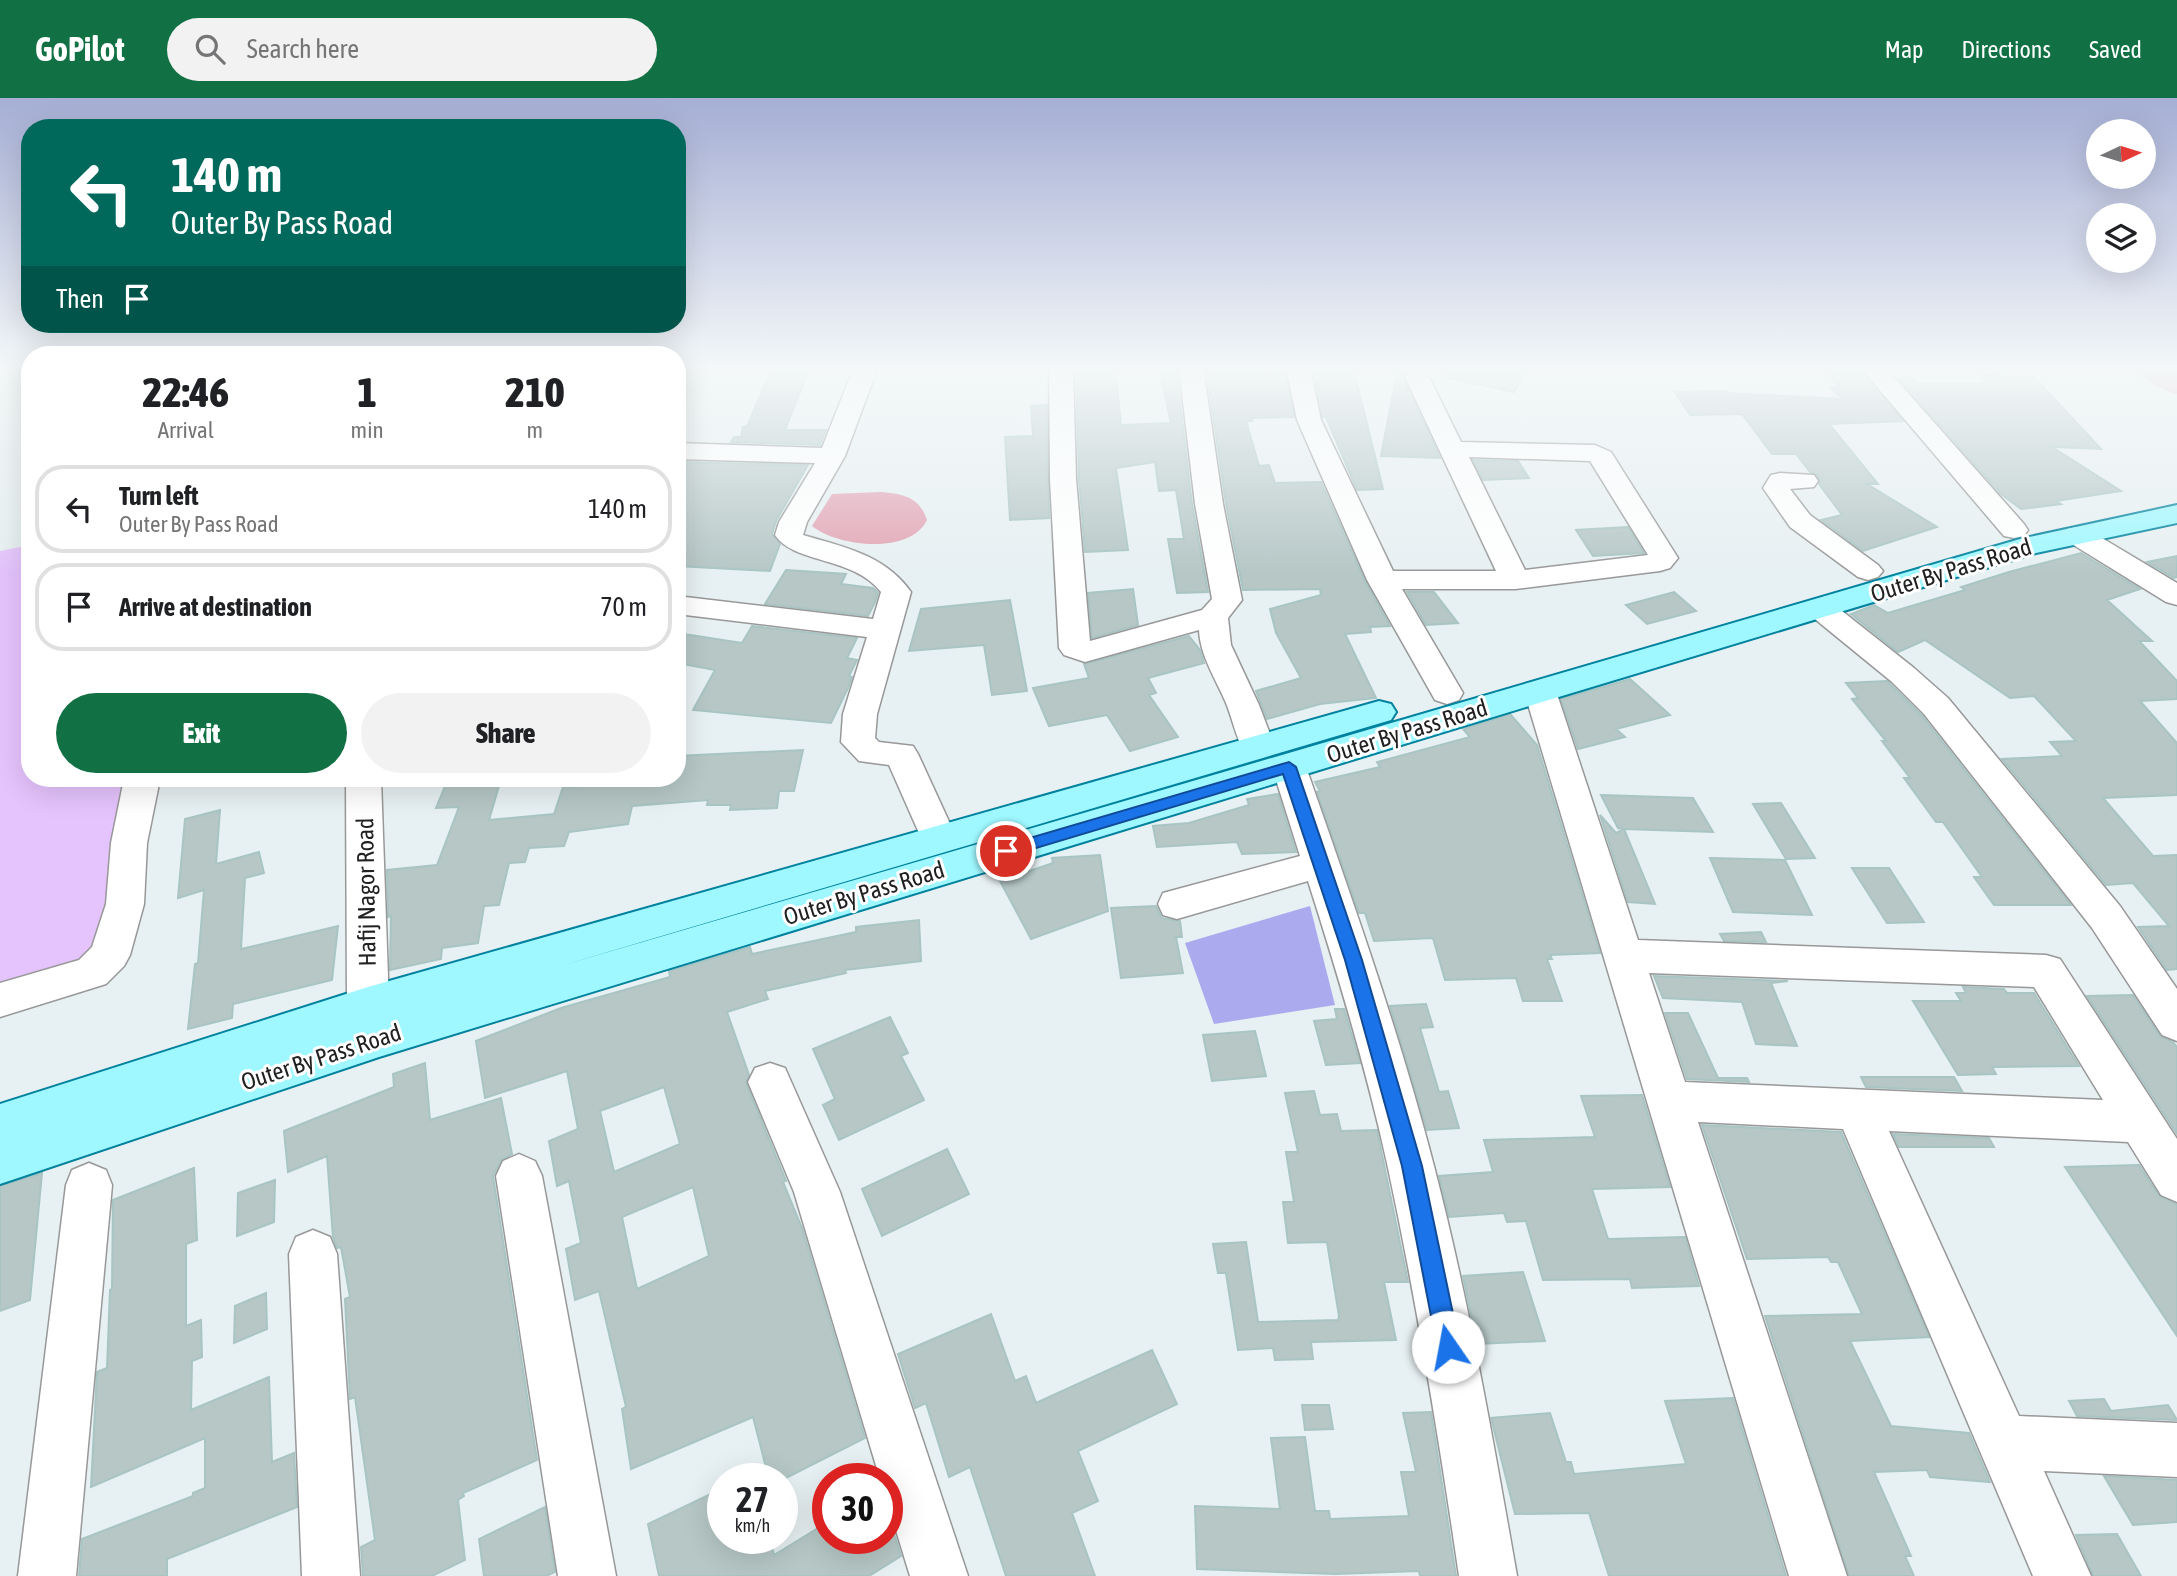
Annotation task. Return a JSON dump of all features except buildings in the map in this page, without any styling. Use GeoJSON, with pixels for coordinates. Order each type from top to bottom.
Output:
{"type":"FeatureCollection","features":[{"type":"Feature","properties":{"kind":"main road","name":"Outer By Pass Road"},"geometry":{"type":"LineString","coordinates":[[0,1162],[379,1038],[1273,757],[1447,693],[2014,530],[2177,495]]}},
{"type":"Feature","properties":{"kind":"main road","name":"Outer By Pass Road"},"geometry":{"type":"LineString","coordinates":[[0,1125],[368,1005],[939,839],[1540,691],[2030,545],[2177,514]]}},
{"type":"Feature","properties":{"kind":"street"},"geometry":{"type":"LineString","coordinates":[[840,436],[832,456],[793,522],[789,535],[793,541],[861,563],[890,581],[896,592],[860,714],[858,742],[871,753],[901,754],[939,839]]}},
{"type":"Feature","properties":{"kind":"street"},"geometry":{"type":"LineString","coordinates":[[1062,436],[1075,648],[1085,652],[1213,617],[1227,600],[1200,436]]}},
{"type":"Feature","properties":{"kind":"street"},"geometry":{"type":"LineString","coordinates":[[1316,436],[1382,580],[1447,693]]}},
{"type":"Feature","properties":{"kind":"street"},"geometry":{"type":"LineString","coordinates":[[1446,436],[1515,580]]}},
{"type":"Feature","properties":{"kind":"street"},"geometry":{"type":"LineString","coordinates":[[1932,436],[2014,530]]}},
{"type":"Feature","properties":{"kind":"street"},"geometry":{"type":"LineString","coordinates":[[1382,580],[1515,580],[1660,562],[1664,558],[1602,457],[1595,453],[1453,449]]}},
{"type":"Feature","properties":{"kind":"street"},"geometry":{"type":"LineString","coordinates":[[686,451],[832,456]]}},
{"type":"Feature","properties":{"kind":"street"},"geometry":{"type":"LineString","coordinates":[[1805,481],[1780,481],[1776,488],[1800,521],[1868,571]]}},
{"type":"Feature","properties":{"kind":"street"},"geometry":{"type":"LineString","coordinates":[[686,606],[883,630]]}},
{"type":"Feature","properties":{"kind":"street"},"geometry":{"type":"LineString","coordinates":[[1821,609],[1903,675],[1936,706],[2106,917],[2177,1023]]}},
{"type":"Feature","properties":{"kind":"street"},"geometry":{"type":"LineString","coordinates":[[1213,617],[1215,645],[1243,705],[1273,757],[1320,864],[1353,960],[1412,1166],[1464,1424],[1488,1576]]}},
{"type":"Feature","properties":{"kind":"street"},"geometry":{"type":"LineString","coordinates":[[1540,691],[1818,1576]]}},
{"type":"Feature","properties":{"kind":"street"},"geometry":{"type":"LineString","coordinates":[[0,1000],[92,972],[110,955],[125,904],[129,843],[140,787]]}},
{"type":"Feature","properties":{"kind":"street","name":"Hafij Nagor Road"},"geometry":{"type":"LineString","coordinates":[[363,787],[368,1005]]}},
{"type":"Feature","properties":{"kind":"street"},"geometry":{"type":"LineString","coordinates":[[1177,904],[1320,864]]}},
{"type":"Feature","properties":{"kind":"street"},"geometry":{"type":"LineString","coordinates":[[1623,956],[2046,971],[2177,1180]]}},
{"type":"Feature","properties":{"kind":"street"},"geometry":{"type":"LineString","coordinates":[[769,1082],[817,1192],[939,1576]]}},
{"type":"Feature","properties":{"kind":"street"},"geometry":{"type":"LineString","coordinates":[[1669,1101],[2140,1122]]}},
{"type":"Feature","properties":{"kind":"street"},"geometry":{"type":"LineString","coordinates":[[1857,1110],[2062,1576]]}},
{"type":"Feature","properties":{"kind":"street"},"geometry":{"type":"LineString","coordinates":[[519,1176],[587,1576]]}},
{"type":"Feature","properties":{"kind":"street"},"geometry":{"type":"LineString","coordinates":[[47,1576],[89,1185]]}},
{"type":"Feature","properties":{"kind":"street"},"geometry":{"type":"LineString","coordinates":[[313,1254],[331,1576]]}},
{"type":"Feature","properties":{"kind":"street"},"geometry":{"type":"LineString","coordinates":[[2003,1442],[2177,1450]]}},
{"type":"Feature","properties":{"kind":"lane"},"geometry":{"type":"LineString","coordinates":[[2077,535],[2177,596]]}},
{"type":"Feature","properties":{"kind":"shaded area"},"geometry":{"type":"Polygon","coordinates":[[[881,492],[910,498],[920,506],[927,520],[918,531],[906,539],[873,544],[839,539],[812,526],[832,494],[881,492]]]}},
{"type":"Feature","properties":{"kind":"shaded area"},"geometry":{"type":"Polygon","coordinates":[[[21,547],[21,787],[128,787],[106,964],[0,995],[0,551],[21,547]]]}},
{"type":"Feature","properties":{"kind":"shaded area"},"geometry":{"type":"Polygon","coordinates":[[[1310,906],[1335,1005],[1214,1024],[1185,943],[1310,906]]]}},
{"type":"Feature","properties":{"kind":"route"},"geometry":{"type":"LineString","coordinates":[[1006,851],[1289,767],[1353,960],[1412,1166],[1448,1347]]}}]}
